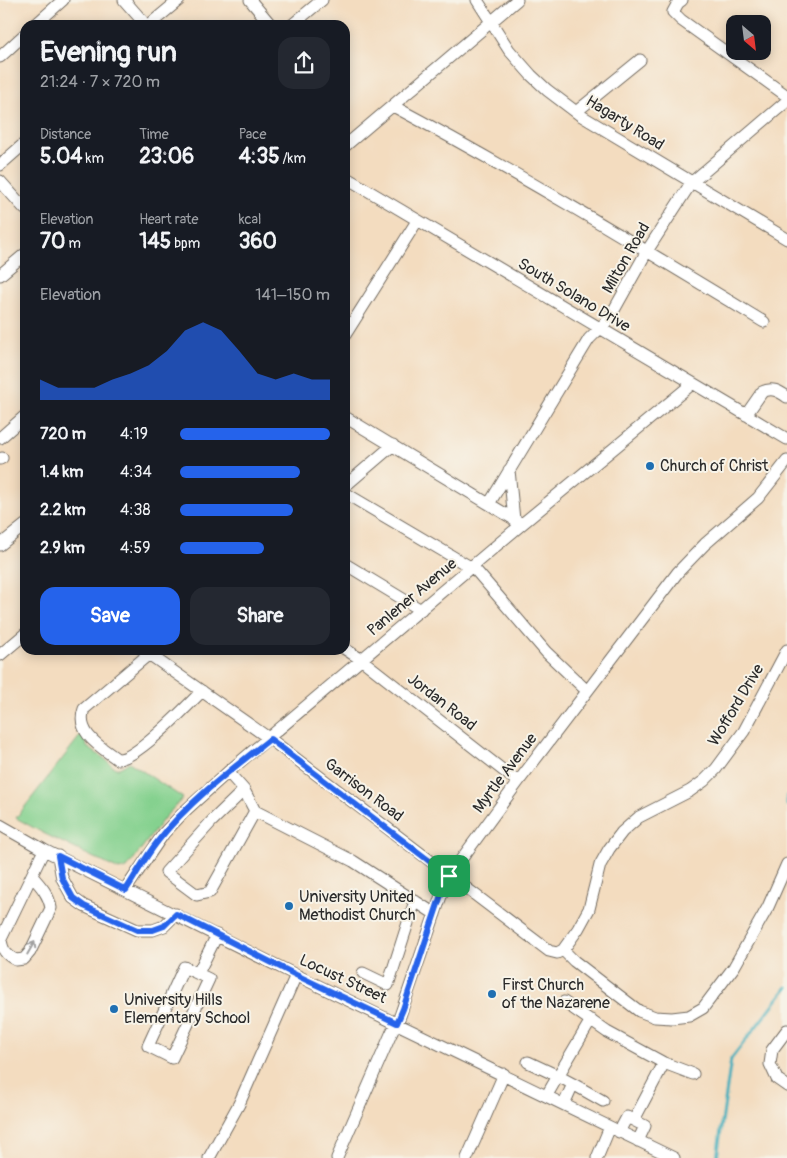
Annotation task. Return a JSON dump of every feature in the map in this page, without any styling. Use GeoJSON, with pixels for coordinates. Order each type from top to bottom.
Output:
{"type":"FeatureCollection","features":[{"type":"Feature","properties":{"kind":"street"},"geometry":{"type":"LineString","coordinates":[[41,20],[63,0]]}},
{"type":"Feature","properties":{"kind":"street"},"geometry":{"type":"LineString","coordinates":[[124,0],[143,20]]}},
{"type":"Feature","properties":{"kind":"street"},"geometry":{"type":"LineString","coordinates":[[154,20],[179,0]]}},
{"type":"Feature","properties":{"kind":"street"},"geometry":{"type":"LineString","coordinates":[[250,0],[268,20]]}},
{"type":"Feature","properties":{"kind":"street"},"geometry":{"type":"LineString","coordinates":[[298,20],[322,0]]}},
{"type":"Feature","properties":{"kind":"street","name":"Hagarty Road"},"geometry":{"type":"LineString","coordinates":[[477,0],[510,50],[546,90],[576,112],[787,240]]}},
{"type":"Feature","properties":{"kind":"street"},"geometry":{"type":"LineString","coordinates":[[350,142],[517,0]]}},
{"type":"Feature","properties":{"kind":"street"},"geometry":{"type":"LineString","coordinates":[[680,2],[673,12],[681,20],[787,96]]}},
{"type":"Feature","properties":{"kind":"street"},"geometry":{"type":"LineString","coordinates":[[0,57],[20,39]]}},
{"type":"Feature","properties":{"kind":"street"},"geometry":{"type":"LineString","coordinates":[[576,112],[640,60]]}},
{"type":"Feature","properties":{"kind":"street","name":"Milton Road"},"geometry":{"type":"LineString","coordinates":[[489,504],[588,339],[609,319],[647,251],[691,183],[787,101]]}},
{"type":"Feature","properties":{"kind":"street"},"geometry":{"type":"LineString","coordinates":[[393,106],[453,138],[647,251],[764,322]]}},
{"type":"Feature","properties":{"kind":"street"},"geometry":{"type":"LineString","coordinates":[[0,165],[20,147]]}},
{"type":"Feature","properties":{"kind":"street","name":"South Solano Drive"},"geometry":{"type":"LineString","coordinates":[[350,180],[787,439]]}},
{"type":"Feature","properties":{"kind":"street"},"geometry":{"type":"LineString","coordinates":[[0,181],[20,203]]}},
{"type":"Feature","properties":{"kind":"street"},"geometry":{"type":"LineString","coordinates":[[350,327],[417,220]]}},
{"type":"Feature","properties":{"kind":"street"},"geometry":{"type":"LineString","coordinates":[[0,276],[20,258]]}},
{"type":"Feature","properties":{"kind":"street","name":"Panlener Avenue"},"geometry":{"type":"LineString","coordinates":[[126,890],[164,833],[228,772],[270,739],[472,567],[518,522],[692,384]]}},
{"type":"Feature","properties":{"kind":"street"},"geometry":{"type":"LineString","coordinates":[[746,416],[762,392],[766,390],[776,390],[787,397]]}},
{"type":"Feature","properties":{"kind":"street"},"geometry":{"type":"LineString","coordinates":[[0,438],[20,420]]}},
{"type":"Feature","properties":{"kind":"street"},"geometry":{"type":"LineString","coordinates":[[350,420],[518,522]]}},
{"type":"Feature","properties":{"kind":"street"},"geometry":{"type":"LineString","coordinates":[[350,482],[393,445]]}},
{"type":"Feature","properties":{"kind":"street","name":"Myrtle Avenue"},"geometry":{"type":"LineString","coordinates":[[337,1158],[397,1023],[449,876],[678,572],[705,544],[758,498],[787,461]]}},
{"type":"Feature","properties":{"kind":"street"},"geometry":{"type":"LineString","coordinates":[[509,470],[518,522]]}},
{"type":"Feature","properties":{"kind":"street"},"geometry":{"type":"LineString","coordinates":[[350,496],[472,567],[546,652],[587,691]]}},
{"type":"Feature","properties":{"kind":"street"},"geometry":{"type":"LineString","coordinates":[[0,546],[20,529]]}},
{"type":"Feature","properties":{"kind":"street"},"geometry":{"type":"LineString","coordinates":[[350,567],[421,610]]}},
{"type":"Feature","properties":{"kind":"street"},"geometry":{"type":"LineString","coordinates":[[0,655],[20,638]]}},
{"type":"Feature","properties":{"kind":"street","name":"Wofford Drive"},"geometry":{"type":"LineString","coordinates":[[563,950],[575,934],[589,909],[600,865],[615,840],[639,817],[690,791],[716,769],[744,731],[787,650]]}},
{"type":"Feature","properties":{"kind":"street","name":"Jordan Road"},"geometry":{"type":"LineString","coordinates":[[350,652],[518,782]]}},
{"type":"Feature","properties":{"kind":"street"},"geometry":{"type":"LineString","coordinates":[[143,655],[84,709],[82,715],[82,721],[91,740],[117,759],[131,755],[143,746],[202,691]]}},
{"type":"Feature","properties":{"kind":"street","name":"Garrison Road"},"geometry":{"type":"LineString","coordinates":[[150,655],[270,739],[549,951],[557,953],[563,950]]}},
{"type":"Feature","properties":{"kind":"street"},"geometry":{"type":"LineString","coordinates":[[228,772],[244,790],[255,811],[353,860],[434,914]]}},
{"type":"Feature","properties":{"kind":"street"},"geometry":{"type":"LineString","coordinates":[[244,790],[212,821],[166,872],[197,896],[210,892],[255,811]]}},
{"type":"Feature","properties":{"kind":"street","name":"Locust Street"},"geometry":{"type":"LineString","coordinates":[[0,825],[44,850],[296,975],[504,1074],[674,1158]]}},
{"type":"Feature","properties":{"kind":"street"},"geometry":{"type":"LineString","coordinates":[[32,876],[50,900],[51,908],[30,952],[24,959],[16,960],[2,948],[1,939],[44,850]]}},
{"type":"Feature","properties":{"kind":"street"},"geometry":{"type":"LineString","coordinates":[[58,856],[62,878],[73,898],[84,906],[137,930],[153,930],[164,926],[176,914]]}},
{"type":"Feature","properties":{"kind":"street"},"geometry":{"type":"LineString","coordinates":[[563,950],[574,961],[639,1011],[655,1017],[672,1018],[688,1016],[703,1008],[734,966],[768,907],[787,864]]}},
{"type":"Feature","properties":{"kind":"street"},"geometry":{"type":"LineString","coordinates":[[364,973],[388,985],[415,901]]}},
{"type":"Feature","properties":{"kind":"street"},"geometry":{"type":"LineString","coordinates":[[198,973],[217,935]]}},
{"type":"Feature","properties":{"kind":"street"},"geometry":{"type":"LineString","coordinates":[[184,967],[198,973],[209,979],[172,1058],[148,1046],[184,967]]}},
{"type":"Feature","properties":{"kind":"street"},"geometry":{"type":"LineString","coordinates":[[394,968],[414,974]]}},
{"type":"Feature","properties":{"kind":"street"},"geometry":{"type":"LineString","coordinates":[[209,1158],[239,1104],[296,975]]}},
{"type":"Feature","properties":{"kind":"street"},"geometry":{"type":"LineString","coordinates":[[564,1002],[607,1032],[664,1063],[693,1074]]}},
{"type":"Feature","properties":{"kind":"street"},"geometry":{"type":"LineString","coordinates":[[547,1096],[591,1020]]}},
{"type":"Feature","properties":{"kind":"street"},"geometry":{"type":"LineString","coordinates":[[787,1030],[772,1050],[770,1064],[777,1079],[787,1086]]}},
{"type":"Feature","properties":{"kind":"street"},"geometry":{"type":"LineString","coordinates":[[528,1062],[603,1101]]}},
{"type":"Feature","properties":{"kind":"street"},"geometry":{"type":"LineString","coordinates":[[634,1120],[664,1063]]}},
{"type":"Feature","properties":{"kind":"street"},"geometry":{"type":"LineString","coordinates":[[467,1158],[504,1074]]}},
{"type":"Feature","properties":{"kind":"street"},"geometry":{"type":"LineString","coordinates":[[564,1104],[573,1084]]}},
{"type":"Feature","properties":{"kind":"street"},"geometry":{"type":"LineString","coordinates":[[597,1158],[615,1129],[627,1116],[645,1126],[638,1141]]}},
{"type":"Feature","properties":{"kind":"green space"},"geometry":{"type":"Polygon","coordinates":[[[84,731],[87,747],[114,767],[121,767],[129,762],[183,798],[165,817],[127,868],[119,870],[16,818],[84,731]]]}},
{"type":"Feature","properties":{"kind":"waterway"},"geometry":{"type":"LineString","coordinates":[[787,796],[787,805]]}},
{"type":"Feature","properties":{"kind":"waterway"},"geometry":{"type":"LineString","coordinates":[[717,1158],[731,1059],[787,987]]}},
{"type":"Feature","properties":{"kind":"place","name":"Church of Christ"},"geometry":{"type":"Point","coordinates":[650,466]}},
{"type":"Feature","properties":{"kind":"place","name":"University United Methodist Church"},"geometry":{"type":"Point","coordinates":[289,906]}},
{"type":"Feature","properties":{"kind":"place","name":"First Church of the Nazarene"},"geometry":{"type":"Point","coordinates":[492,994]}},
{"type":"Feature","properties":{"kind":"place","name":"University Hills Elementary School"},"geometry":{"type":"Point","coordinates":[114,1009]}},
{"type":"Feature","properties":{"kind":"route"},"geometry":{"type":"LineString","coordinates":[[270,739],[449,876],[397,1023],[296,975],[176,914],[164,926],[153,930],[137,930],[84,906],[73,898],[62,878],[58,856],[126,890],[157,841],[186,810],[228,772],[270,739]]}}]}
